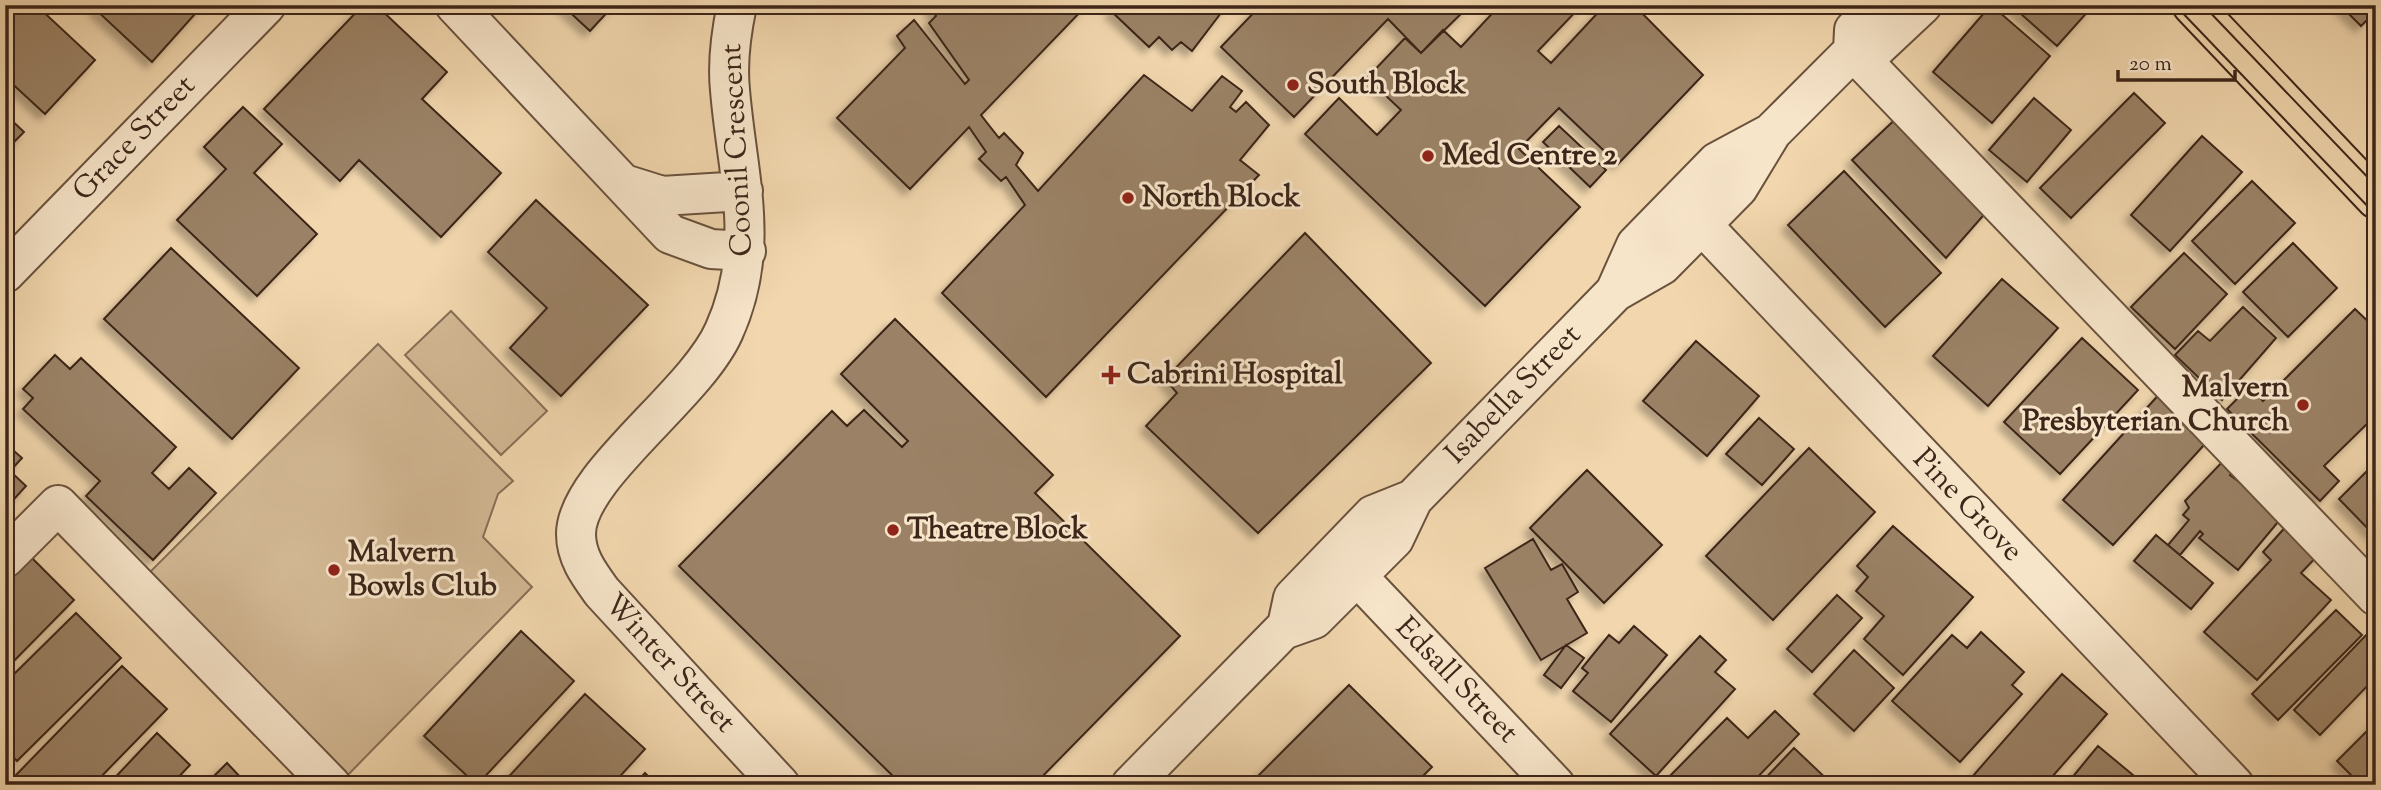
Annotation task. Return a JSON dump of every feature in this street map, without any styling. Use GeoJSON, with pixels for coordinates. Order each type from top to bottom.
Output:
{"type":"FeatureCollection","features":[{"type":"Feature","properties":{"kind":"main road"},"geometry":{"type":"LineString","coordinates":[[2192,5],[2376,199]]}},
{"type":"Feature","properties":{"kind":"street","name":"Grace Street"},"geometry":{"type":"LineString","coordinates":[[5,273],[266,5]]}},
{"type":"Feature","properties":{"kind":"street"},"geometry":{"type":"LineString","coordinates":[[455,5],[670,234],[711,250],[746,251]]}},
{"type":"Feature","properties":{"kind":"street","name":"Coonil Crescent"},"geometry":{"type":"LineString","coordinates":[[576,534],[580,514],[600,478],[692,382],[724,332],[736,301],[746,251],[743,191],[729,88],[729,42],[737,5]]}},
{"type":"Feature","properties":{"kind":"street","name":"Isabella Street"},"geometry":{"type":"LineString","coordinates":[[1131,785],[1287,626],[1314,619],[1394,540],[1413,499],[1615,292],[1662,265],[1738,188],[1772,132],[1853,51],[1854,30],[1879,5]]}},
{"type":"Feature","properties":{"kind":"street","name":"Isabella Street"},"geometry":{"type":"LineString","coordinates":[[1853,51],[1874,50],[1922,5]]}},
{"type":"Feature","properties":{"kind":"street"},"geometry":{"type":"LineString","coordinates":[[1853,51],[2376,596]]}},
{"type":"Feature","properties":{"kind":"street","name":"Isabella Street"},"geometry":{"type":"LineString","coordinates":[[1615,292],[1636,245],[1708,171],[1717,162],[1772,132]]}},
{"type":"Feature","properties":{"kind":"street"},"geometry":{"type":"LineString","coordinates":[[626,185],[662,196],[743,191]]}},
{"type":"Feature","properties":{"kind":"street","name":"Pine Grove"},"geometry":{"type":"LineString","coordinates":[[1702,225],[2234,785]]}},
{"type":"Feature","properties":{"kind":"street","name":"Isabella Street"},"geometry":{"type":"LineString","coordinates":[[1287,626],[1293,598],[1373,515],[1413,499]]}},
{"type":"Feature","properties":{"kind":"street"},"geometry":{"type":"LineString","coordinates":[[5,558],[58,505],[331,785]]}},
{"type":"Feature","properties":{"kind":"street","name":"Winter Street"},"geometry":{"type":"LineString","coordinates":[[576,534],[582,561],[602,592],[780,785]]}},
{"type":"Feature","properties":{"kind":"street"},"geometry":{"type":"LineString","coordinates":[[1354,535],[1350,566],[1357,576]]}},
{"type":"Feature","properties":{"kind":"street","name":"Edsall Street"},"geometry":{"type":"LineString","coordinates":[[1357,576],[1555,785]]}},
{"type":"Feature","properties":{"kind":"shaded area"},"geometry":{"type":"Polygon","coordinates":[[[451,311],[547,411],[501,455],[405,355],[451,311]]]}},
{"type":"Feature","properties":{"kind":"shaded area","name":"Malvern Bowls Club"},"geometry":{"type":"Polygon","coordinates":[[[378,344],[513,481],[498,494],[483,537],[532,587],[339,784],[144,578],[378,344]]]}},
{"type":"Feature","properties":{"kind":"building"},"geometry":{"type":"Polygon","coordinates":[[[5,5],[36,5],[95,60],[45,114],[5,77],[5,5]]]}},
{"type":"Feature","properties":{"kind":"building"},"geometry":{"type":"Polygon","coordinates":[[[99,5],[203,5],[152,62],[95,9],[99,5]]]}},
{"type":"Feature","properties":{"kind":"building"},"geometry":{"type":"Polygon","coordinates":[[[363,5],[376,5],[447,72],[422,99],[501,173],[441,237],[359,160],[340,181],[264,109],[363,5]]]}},
{"type":"Feature","properties":{"kind":"building"},"geometry":{"type":"Polygon","coordinates":[[[562,5],[614,5],[590,31],[562,5]]]}},
{"type":"Feature","properties":{"kind":"building","name":"North Block"},"geometry":{"type":"Polygon","coordinates":[[[932,5],[1087,5],[981,115],[999,138],[1004,133],[1023,153],[1016,165],[1038,191],[1144,75],[1192,111],[1222,76],[1242,91],[1230,107],[1236,112],[1246,102],[1269,125],[1240,160],[1259,175],[1046,397],[942,293],[1025,205],[1006,177],[1001,181],[979,159],[986,152],[969,127],[910,189],[837,118],[905,48],[897,36],[914,20],[965,84],[969,80],[929,23],[936,16],[930,8],[932,5]]]}},
{"type":"Feature","properties":{"kind":"building"},"geometry":{"type":"Polygon","coordinates":[[[1115,5],[1227,5],[1192,51],[1181,42],[1172,50],[1159,37],[1149,47],[1111,11],[1115,5]]]}},
{"type":"Feature","properties":{"kind":"building","name":"South Block"},"geometry":{"type":"Polygon","coordinates":[[[1261,5],[1468,7],[1421,53],[1388,19],[1294,117],[1221,47],[1261,5]]]}},
{"type":"Feature","properties":{"kind":"building","name":"Med Centre 2"},"geometry":{"type":"Polygon","coordinates":[[[1500,5],[1582,5],[1538,51],[1551,63],[1605,5],[1634,5],[1703,75],[1618,164],[1559,108],[1519,149],[1580,207],[1485,306],[1305,134],[1339,98],[1377,135],[1401,110],[1367,78],[1405,38],[1421,53],[1443,30],[1461,47],[1500,5]]]}},
{"type":"Feature","properties":{"kind":"building"},"geometry":{"type":"Polygon","coordinates":[[[1991,5],[2050,56],[1992,123],[1933,72],[1991,5]]]}},
{"type":"Feature","properties":{"kind":"building"},"geometry":{"type":"Polygon","coordinates":[[[2011,5],[2088,5],[2091,8],[2057,46],[2011,5]]]}},
{"type":"Feature","properties":{"kind":"building"},"geometry":{"type":"Polygon","coordinates":[[[2340,5],[2376,5],[2376,11],[2361,26],[2340,5]]]}},
{"type":"Feature","properties":{"kind":"building"},"geometry":{"type":"Polygon","coordinates":[[[2134,93],[2165,123],[2071,218],[2040,188],[2134,93]]]}},
{"type":"Feature","properties":{"kind":"building"},"geometry":{"type":"Polygon","coordinates":[[[2034,98],[2071,130],[2027,182],[1989,150],[2034,98]]]}},
{"type":"Feature","properties":{"kind":"building"},"geometry":{"type":"Polygon","coordinates":[[[243,107],[282,144],[254,173],[317,234],[257,296],[177,220],[226,169],[204,147],[243,107]]]}},
{"type":"Feature","properties":{"kind":"building"},"geometry":{"type":"Polygon","coordinates":[[[1902,113],[1989,209],[1946,258],[1852,160],[1902,113]]]}},
{"type":"Feature","properties":{"kind":"building"},"geometry":{"type":"Polygon","coordinates":[[[5,114],[24,132],[5,151],[5,114]]]}},
{"type":"Feature","properties":{"kind":"building"},"geometry":{"type":"Polygon","coordinates":[[[1559,126],[1606,170],[1590,187],[1543,142],[1559,126]]]}},
{"type":"Feature","properties":{"kind":"building"},"geometry":{"type":"Polygon","coordinates":[[[2202,136],[2242,172],[2170,251],[2131,215],[2202,136]]]}},
{"type":"Feature","properties":{"kind":"building"},"geometry":{"type":"Polygon","coordinates":[[[1844,171],[1941,273],[1885,327],[1788,225],[1844,171]]]}},
{"type":"Feature","properties":{"kind":"building"},"geometry":{"type":"Polygon","coordinates":[[[2252,181],[2295,223],[2235,284],[2192,241],[2252,181]]]}},
{"type":"Feature","properties":{"kind":"building"},"geometry":{"type":"Polygon","coordinates":[[[536,200],[648,305],[561,396],[510,348],[547,308],[488,252],[536,200]]]}},
{"type":"Feature","properties":{"kind":"building"},"geometry":{"type":"Polygon","coordinates":[[[1305,233],[1431,363],[1258,533],[1146,426],[1177,393],[1165,379],[1305,233]]]}},
{"type":"Feature","properties":{"kind":"building"},"geometry":{"type":"Polygon","coordinates":[[[2293,243],[2337,288],[2288,337],[2243,292],[2293,243]]]}},
{"type":"Feature","properties":{"kind":"building"},"geometry":{"type":"Polygon","coordinates":[[[171,248],[299,368],[232,439],[104,319],[171,248]]]}},
{"type":"Feature","properties":{"kind":"building"},"geometry":{"type":"Polygon","coordinates":[[[2184,253],[2227,294],[2175,349],[2131,307],[2184,253]]]}},
{"type":"Feature","properties":{"kind":"building"},"geometry":{"type":"Polygon","coordinates":[[[2002,279],[2058,328],[1988,406],[1933,356],[2002,279]]]}},
{"type":"Feature","properties":{"kind":"building"},"geometry":{"type":"Polygon","coordinates":[[[2243,307],[2276,338],[2222,400],[2175,355],[2198,331],[2210,341],[2243,307]]]}},
{"type":"Feature","properties":{"kind":"building","name":"Malvern Presbyterian Church"},"geometry":{"type":"Polygon","coordinates":[[[2355,309],[2376,329],[2376,415],[2324,466],[2339,481],[2320,501],[2227,409],[2249,387],[2263,401],[2355,309]]]}},
{"type":"Feature","properties":{"kind":"building","name":"Theatre Block"},"geometry":{"type":"Polygon","coordinates":[[[895,319],[1053,475],[1035,493],[1180,636],[1034,785],[902,785],[679,566],[832,411],[847,426],[864,410],[902,447],[908,441],[841,374],[895,319]]]}},
{"type":"Feature","properties":{"kind":"building"},"geometry":{"type":"Polygon","coordinates":[[[2082,338],[2138,390],[2060,474],[2004,422],[2082,338]]]}},
{"type":"Feature","properties":{"kind":"building"},"geometry":{"type":"Polygon","coordinates":[[[1696,341],[1759,396],[1707,456],[1643,401],[1696,341]]]}},
{"type":"Feature","properties":{"kind":"building"},"geometry":{"type":"Polygon","coordinates":[[[55,355],[70,369],[81,358],[176,447],[152,473],[169,489],[189,468],[216,493],[153,560],[86,496],[100,481],[23,409],[33,398],[23,389],[55,355]]]}},
{"type":"Feature","properties":{"kind":"building"},"geometry":{"type":"Polygon","coordinates":[[[2164,389],[2214,434],[2113,545],[2063,500],[2164,389]]]}},
{"type":"Feature","properties":{"kind":"building"},"geometry":{"type":"Polygon","coordinates":[[[1759,418],[1794,449],[1762,485],[1726,454],[1759,418]]]}},
{"type":"Feature","properties":{"kind":"building"},"geometry":{"type":"Polygon","coordinates":[[[5,443],[22,458],[10,471],[26,486],[5,509],[5,443]]]}},
{"type":"Feature","properties":{"kind":"building"},"geometry":{"type":"Polygon","coordinates":[[[1809,448],[1875,512],[1773,620],[1706,556],[1809,448]]]}},
{"type":"Feature","properties":{"kind":"building"},"geometry":{"type":"Polygon","coordinates":[[[2224,460],[2235,469],[2230,475],[2288,510],[2238,570],[2199,538],[2203,534],[2200,531],[2180,555],[2168,545],[2189,520],[2183,515],[2189,508],[2185,501],[2224,460]]]}},
{"type":"Feature","properties":{"kind":"building"},"geometry":{"type":"Polygon","coordinates":[[[2376,462],[2376,537],[2339,499],[2376,462]]]}},
{"type":"Feature","properties":{"kind":"building"},"geometry":{"type":"Polygon","coordinates":[[[1587,470],[1662,545],[1604,603],[1530,528],[1587,470]]]}},
{"type":"Feature","properties":{"kind":"building"},"geometry":{"type":"Polygon","coordinates":[[[2290,522],[2322,551],[2301,573],[2331,600],[2257,680],[2204,632],[2271,560],[2263,552],[2290,522]]]}},
{"type":"Feature","properties":{"kind":"building"},"geometry":{"type":"Polygon","coordinates":[[[1893,526],[1973,597],[1903,675],[1864,639],[1884,616],[1856,591],[1868,577],[1857,566],[1893,526]]]}},
{"type":"Feature","properties":{"kind":"building"},"geometry":{"type":"Polygon","coordinates":[[[2156,535],[2213,583],[2191,609],[2134,561],[2156,535]]]}},
{"type":"Feature","properties":{"kind":"building"},"geometry":{"type":"Polygon","coordinates":[[[1533,539],[1551,570],[1562,564],[1578,592],[1567,599],[1587,633],[1541,660],[1485,568],[1533,539]]]}},
{"type":"Feature","properties":{"kind":"building"},"geometry":{"type":"Polygon","coordinates":[[[28,554],[74,600],[5,670],[5,577],[28,554]]]}},
{"type":"Feature","properties":{"kind":"building"},"geometry":{"type":"Polygon","coordinates":[[[1837,595],[1862,618],[1812,672],[1787,649],[1837,595]]]}},
{"type":"Feature","properties":{"kind":"building"},"geometry":{"type":"Polygon","coordinates":[[[2336,610],[2362,635],[2278,720],[2252,694],[2336,610]]]}},
{"type":"Feature","properties":{"kind":"building"},"geometry":{"type":"Polygon","coordinates":[[[76,613],[121,658],[17,761],[5,749],[5,683],[76,613]]]}},
{"type":"Feature","properties":{"kind":"building"},"geometry":{"type":"Polygon","coordinates":[[[1634,626],[1667,655],[1611,722],[1573,691],[1588,673],[1582,668],[1609,635],[1619,643],[1634,626]]]}},
{"type":"Feature","properties":{"kind":"building"},"geometry":{"type":"Polygon","coordinates":[[[521,631],[574,681],[477,785],[424,736],[521,631]]]}},
{"type":"Feature","properties":{"kind":"building"},"geometry":{"type":"Polygon","coordinates":[[[1981,632],[2024,672],[2012,685],[2022,694],[1960,762],[1892,701],[1952,635],[1967,648],[1981,632]]]}},
{"type":"Feature","properties":{"kind":"building"},"geometry":{"type":"Polygon","coordinates":[[[2369,632],[2376,638],[2376,686],[2371,682],[2320,735],[2294,710],[2369,632]]]}},
{"type":"Feature","properties":{"kind":"building"},"geometry":{"type":"Polygon","coordinates":[[[1700,636],[1726,660],[1715,672],[1735,689],[1656,776],[1610,734],[1700,636]]]}},
{"type":"Feature","properties":{"kind":"building"},"geometry":{"type":"Polygon","coordinates":[[[1566,645],[1584,658],[1561,688],[1544,675],[1566,645]]]}},
{"type":"Feature","properties":{"kind":"building"},"geometry":{"type":"Polygon","coordinates":[[[1854,650],[1894,688],[1854,731],[1814,694],[1854,650]]]}},
{"type":"Feature","properties":{"kind":"building"},"geometry":{"type":"Polygon","coordinates":[[[122,666],[167,709],[93,785],[26,785],[16,775],[122,666]]]}},
{"type":"Feature","properties":{"kind":"building"},"geometry":{"type":"Polygon","coordinates":[[[2062,674],[2107,714],[2045,785],[1965,785],[2062,674]]]}},
{"type":"Feature","properties":{"kind":"building"},"geometry":{"type":"Polygon","coordinates":[[[1349,685],[1432,767],[1414,785],[1265,785],[1257,777],[1349,685]]]}},
{"type":"Feature","properties":{"kind":"building"},"geometry":{"type":"Polygon","coordinates":[[[585,694],[645,749],[612,785],[501,785],[585,694]]]}},
{"type":"Feature","properties":{"kind":"building"},"geometry":{"type":"Polygon","coordinates":[[[1775,711],[1799,734],[1750,785],[1661,785],[1727,718],[1748,738],[1775,711]]]}},
{"type":"Feature","properties":{"kind":"building"},"geometry":{"type":"Polygon","coordinates":[[[2376,722],[2376,785],[2361,785],[2337,761],[2376,722]]]}},
{"type":"Feature","properties":{"kind":"building"},"geometry":{"type":"Polygon","coordinates":[[[157,733],[190,765],[171,785],[108,785],[157,733]]]}},
{"type":"Feature","properties":{"kind":"building"},"geometry":{"type":"Polygon","coordinates":[[[2098,746],[2145,785],[2066,785],[2098,746]]]}},
{"type":"Feature","properties":{"kind":"building"},"geometry":{"type":"Polygon","coordinates":[[[1794,748],[1833,785],[1759,785],[1794,748]]]}},
{"type":"Feature","properties":{"kind":"building"},"geometry":{"type":"Polygon","coordinates":[[[227,763],[243,780],[238,785],[205,785],[227,763]]]}},
{"type":"Feature","properties":{"kind":"building"},"geometry":{"type":"Polygon","coordinates":[[[645,773],[657,785],[634,785],[645,773]]]}},
{"type":"Feature","properties":{"kind":"tram line"},"geometry":{"type":"LineString","coordinates":[[2175,5],[2376,215]]}},
{"type":"Feature","properties":{"kind":"tram line"},"geometry":{"type":"LineString","coordinates":[[2203,5],[2376,186]]}},
{"type":"Feature","properties":{"kind":"place","name":"South Block"},"geometry":{"type":"Point","coordinates":[1293,85]}},
{"type":"Feature","properties":{"kind":"place","name":"Med Centre 2"},"geometry":{"type":"Point","coordinates":[1428,156]}},
{"type":"Feature","properties":{"kind":"place","name":"North Block"},"geometry":{"type":"Point","coordinates":[1128,198]}},
{"type":"Feature","properties":{"kind":"place","name":"Cabrini Hospital"},"geometry":{"type":"Point","coordinates":[1111,375]}},
{"type":"Feature","properties":{"kind":"place","name":"Malvern Presbyterian Church"},"geometry":{"type":"Point","coordinates":[2303,405]}},
{"type":"Feature","properties":{"kind":"place","name":"Theatre Block"},"geometry":{"type":"Point","coordinates":[893,530]}},
{"type":"Feature","properties":{"kind":"place","name":"Malvern Bowls Club"},"geometry":{"type":"Point","coordinates":[334,570]}}]}
